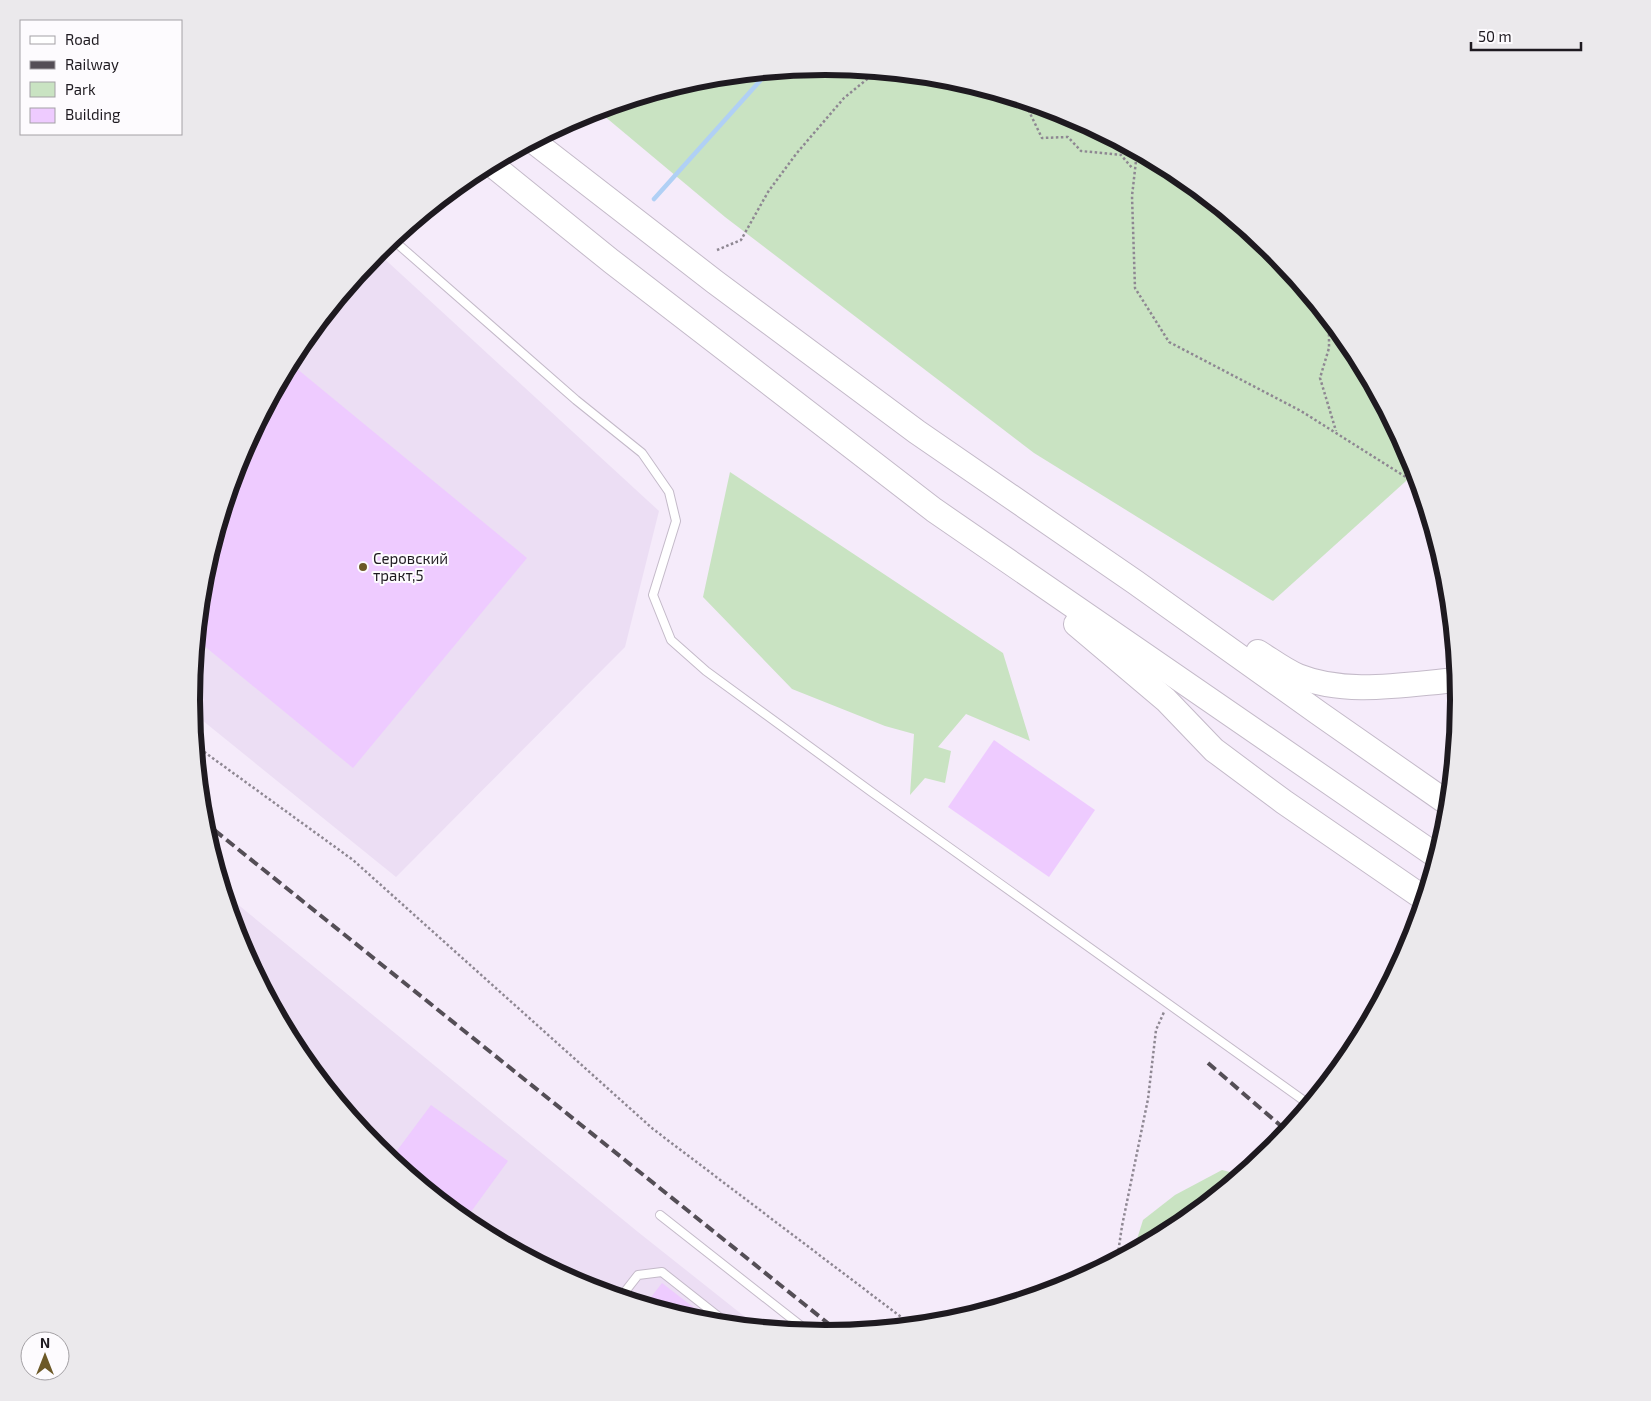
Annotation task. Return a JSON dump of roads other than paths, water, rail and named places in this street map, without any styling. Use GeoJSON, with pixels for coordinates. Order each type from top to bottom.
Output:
{"type":"FeatureCollection","features":[{"type":"Feature","properties":{"kind":"main road"},"geometry":{"type":"LineString","coordinates":[[539,145],[722,288],[917,432],[1135,582],[1312,709],[1443,799]]}},
{"type":"Feature","properties":{"kind":"main road"},"geometry":{"type":"LineString","coordinates":[[497,169],[610,261],[934,510],[1077,624],[1166,700],[1214,750],[1284,802],[1420,896]]}},
{"type":"Feature","properties":{"kind":"main road"},"geometry":{"type":"LineString","coordinates":[[934,510],[1432,853]]}},
{"type":"Feature","properties":{"kind":"main road"},"geometry":{"type":"LineString","coordinates":[[1135,582],[1215,626],[1296,675],[1324,684],[1394,687],[1451,681]]}},
{"type":"Feature","properties":{"kind":"lane"},"geometry":{"type":"LineString","coordinates":[[397,245],[576,400],[642,453],[664,484],[669,492],[676,521],[653,595],[671,640],[706,670],[873,793],[1305,1102]]}},
{"type":"Feature","properties":{"kind":"lane"},"geometry":{"type":"LineString","coordinates":[[660,1214],[800,1325]]}},
{"type":"Feature","properties":{"kind":"lane"},"geometry":{"type":"LineString","coordinates":[[624,1293],[638,1275],[662,1272],[718,1317]]}},
{"type":"Feature","properties":{"kind":"waterway"},"geometry":{"type":"LineString","coordinates":[[654,199],[762,78]]}},
{"type":"Feature","properties":{"kind":"railway"},"geometry":{"type":"LineString","coordinates":[[213,829],[831,1326]]}},
{"type":"Feature","properties":{"kind":"railway"},"geometry":{"type":"LineString","coordinates":[[1208,1063],[1283,1127]]}},
{"type":"Feature","properties":{"kind":"place","name":"Серовский тракт,5"},"geometry":{"type":"Point","coordinates":[363,567]}}]}
